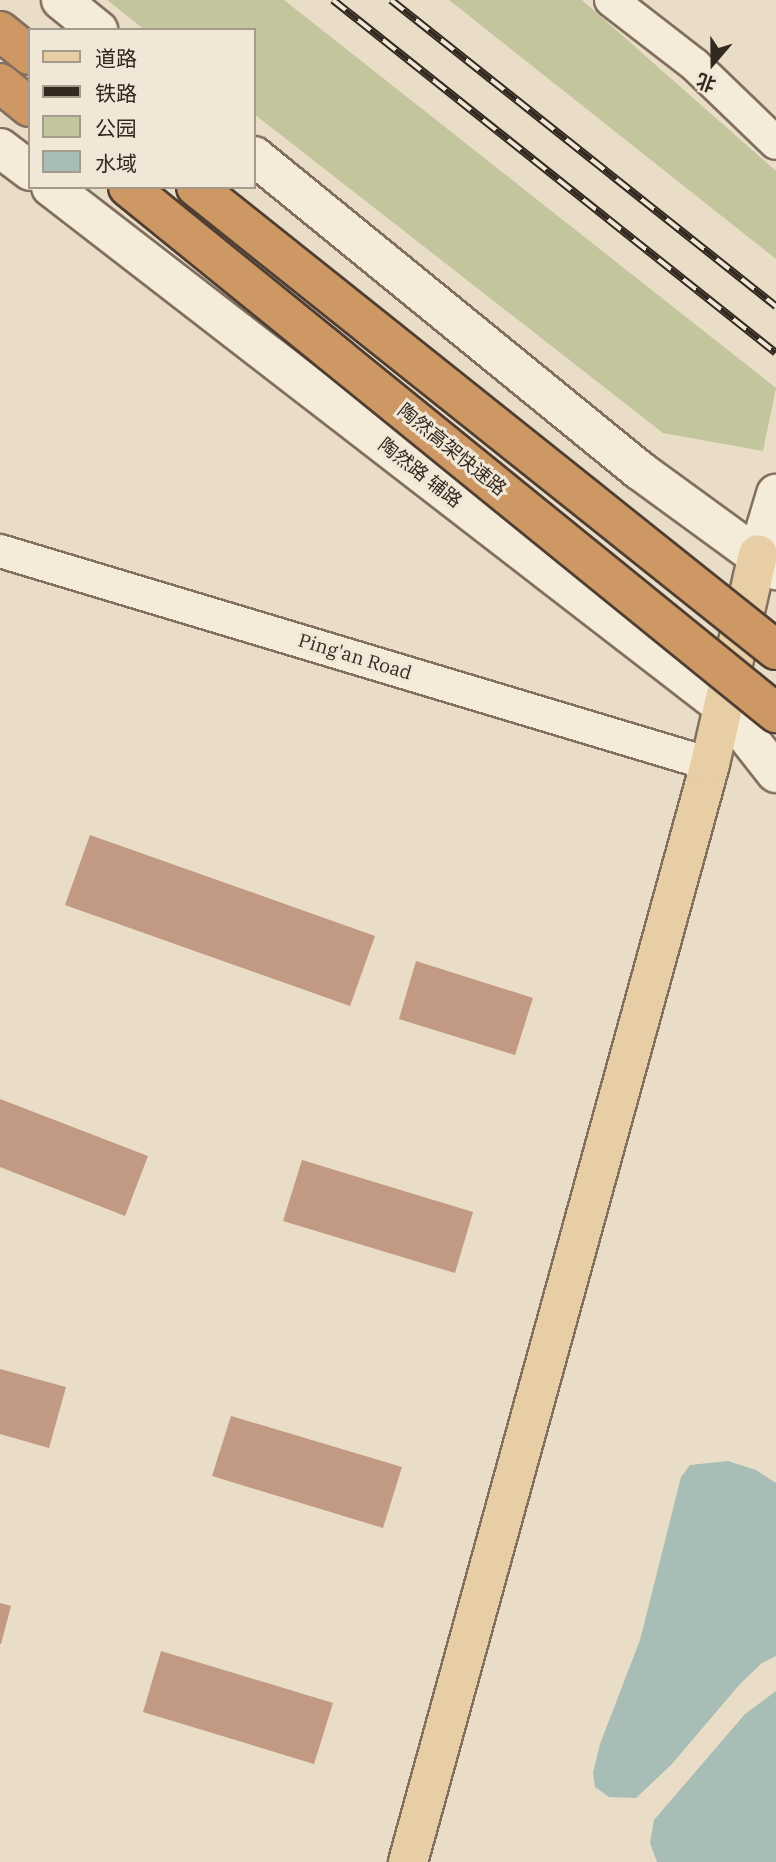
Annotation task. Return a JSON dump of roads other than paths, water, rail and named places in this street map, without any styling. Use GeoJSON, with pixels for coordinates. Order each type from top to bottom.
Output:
{"type":"FeatureCollection","features":[{"type":"Feature","properties":{"kind":"highway"},"geometry":{"type":"LineString","coordinates":[[0,31],[28,53]]}},
{"type":"Feature","properties":{"kind":"highway"},"geometry":{"type":"LineString","coordinates":[[0,83],[28,105]]}},
{"type":"Feature","properties":{"kind":"highway","name":"陶然高架快速路"},"geometry":{"type":"LineString","coordinates":[[130,189],[776,713]]}},
{"type":"Feature","properties":{"kind":"highway"},"geometry":{"type":"LineString","coordinates":[[199,189],[776,650]]}},
{"type":"Feature","properties":{"kind":"main road"},"geometry":{"type":"LineString","coordinates":[[61,0],[96,28]]}},
{"type":"Feature","properties":{"kind":"main road"},"geometry":{"type":"LineString","coordinates":[[0,148],[28,169]]}},
{"type":"Feature","properties":{"kind":"main road"},"geometry":{"type":"LineString","coordinates":[[256,158],[639,470],[767,562]]}},
{"type":"Feature","properties":{"kind":"main road","name":"陶然路 辅路"},"geometry":{"type":"LineString","coordinates":[[54,189],[724,707],[776,773]]}},
{"type":"Feature","properties":{"kind":"main road"},"geometry":{"type":"LineString","coordinates":[[408,1862],[724,707],[767,562],[776,494]]}},
{"type":"Feature","properties":{"kind":"street"},"geometry":{"type":"LineString","coordinates":[[625,5],[695,65],[776,143]]}},
{"type":"Feature","properties":{"kind":"street","name":"Ping'an Road"},"geometry":{"type":"LineString","coordinates":[[0,551],[710,764]]}},
{"type":"Feature","properties":{"kind":"water"},"geometry":{"type":"Polygon","coordinates":[[[728,1461],[756,1470],[776,1483],[776,1656],[762,1663],[740,1684],[671,1765],[636,1798],[609,1797],[595,1787],[593,1773],[600,1744],[640,1640],[681,1477],[690,1465],[728,1461]]]}},
{"type":"Feature","properties":{"kind":"water"},"geometry":{"type":"Polygon","coordinates":[[[776,1691],[776,1862],[657,1862],[650,1843],[654,1820],[745,1714],[776,1691]]]}},
{"type":"Feature","properties":{"kind":"railway"},"geometry":{"type":"LineString","coordinates":[[333,0],[776,353]]}},
{"type":"Feature","properties":{"kind":"railway"},"geometry":{"type":"LineString","coordinates":[[391,0],[776,306]]}}]}
